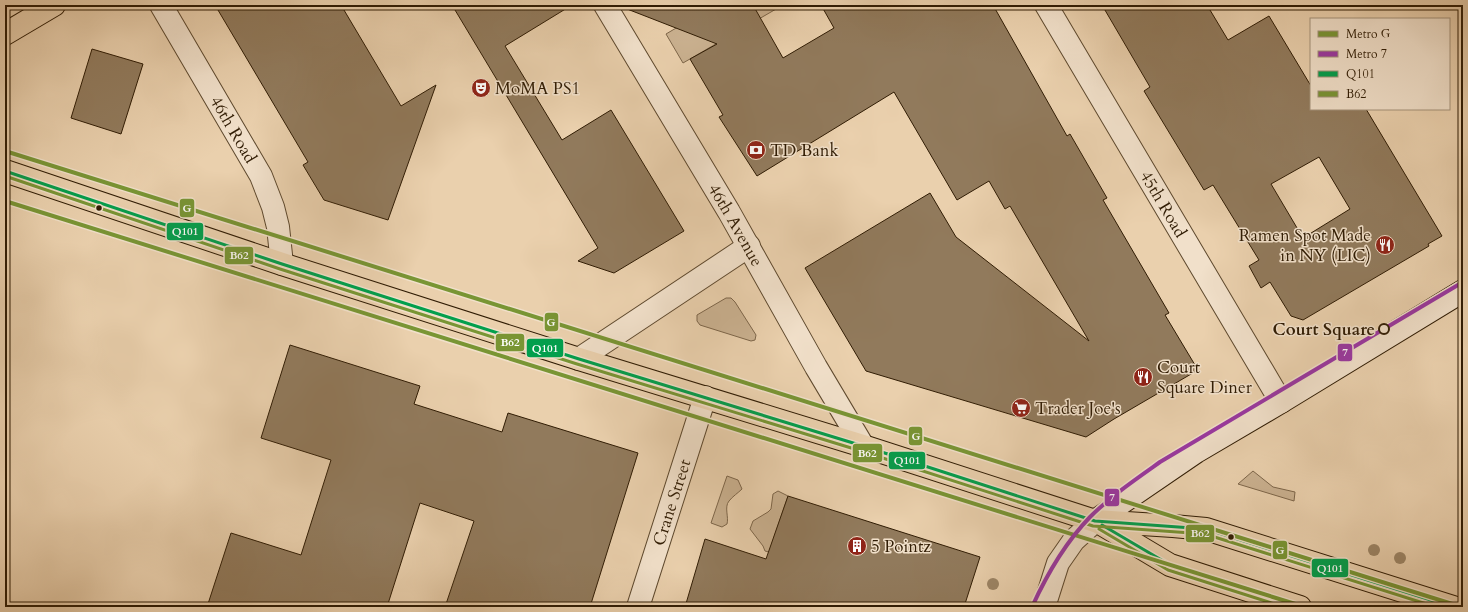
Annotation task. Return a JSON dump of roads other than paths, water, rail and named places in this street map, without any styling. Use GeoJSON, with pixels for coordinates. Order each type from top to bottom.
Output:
{"type":"FeatureCollection","features":[{"type":"Feature","properties":{"kind":"main road"},"geometry":{"type":"LineString","coordinates":[[5,34],[54,5]]}},
{"type":"Feature","properties":{"kind":"main road"},"geometry":{"type":"LineString","coordinates":[[5,171],[282,264],[580,359],[863,446],[1095,521],[1170,565],[1300,607]]}},
{"type":"Feature","properties":{"kind":"main road"},"geometry":{"type":"LineString","coordinates":[[1095,521],[1206,529],[1453,607]]}},
{"type":"Feature","properties":{"kind":"street","name":"46th Road"},"geometry":{"type":"LineString","coordinates":[[161,5],[261,176],[273,207],[278,227],[282,264]]}},
{"type":"Feature","properties":{"kind":"street","name":"46th Avenue"},"geometry":{"type":"LineString","coordinates":[[605,5],[749,246],[816,367],[863,446]]}},
{"type":"Feature","properties":{"kind":"street","name":"45th Road"},"geometry":{"type":"LineString","coordinates":[[1046,5],[1280,402]]}},
{"type":"Feature","properties":{"kind":"street"},"geometry":{"type":"LineString","coordinates":[[580,359],[749,246]]}},
{"type":"Feature","properties":{"kind":"street"},"geometry":{"type":"LineString","coordinates":[[1044,607],[1058,563],[1074,540],[1095,521],[1196,452],[1463,291]]}},
{"type":"Feature","properties":{"kind":"street","name":"Crane Street"},"geometry":{"type":"LineString","coordinates":[[638,607],[705,397]]}},
{"type":"Feature","properties":{"kind":"metro line","name":"G"},"geometry":{"type":"LineString","coordinates":[[5,151],[1462,607]]}},
{"type":"Feature","properties":{"kind":"metro line","name":"G"},"geometry":{"type":"LineString","coordinates":[[5,201],[1305,607]]}},
{"type":"Feature","properties":{"kind":"metro line","name":"7"},"geometry":{"type":"LineString","coordinates":[[1032,607],[1050,571],[1072,537],[1090,517],[1124,488],[1160,462],[1463,282]]}},
{"type":"Feature","properties":{"kind":"place","name":"MoMA PS1"},"geometry":{"type":"Point","coordinates":[481,88]}},
{"type":"Feature","properties":{"kind":"place","name":"TD Bank"},"geometry":{"type":"Point","coordinates":[756,150]}},
{"type":"Feature","properties":{"kind":"place","name":"Ramen Spot Made in NY (LIC)"},"geometry":{"type":"Point","coordinates":[1385,245]}},
{"type":"Feature","properties":{"kind":"place","name":"Court Square"},"geometry":{"type":"Point","coordinates":[1384,329]}},
{"type":"Feature","properties":{"kind":"place","name":"Court Square Diner"},"geometry":{"type":"Point","coordinates":[1143,377]}},
{"type":"Feature","properties":{"kind":"place","name":"Trader Joe's"},"geometry":{"type":"Point","coordinates":[1021,408]}},
{"type":"Feature","properties":{"kind":"place","name":"5 Pointz"},"geometry":{"type":"Point","coordinates":[857,546]}}]}
